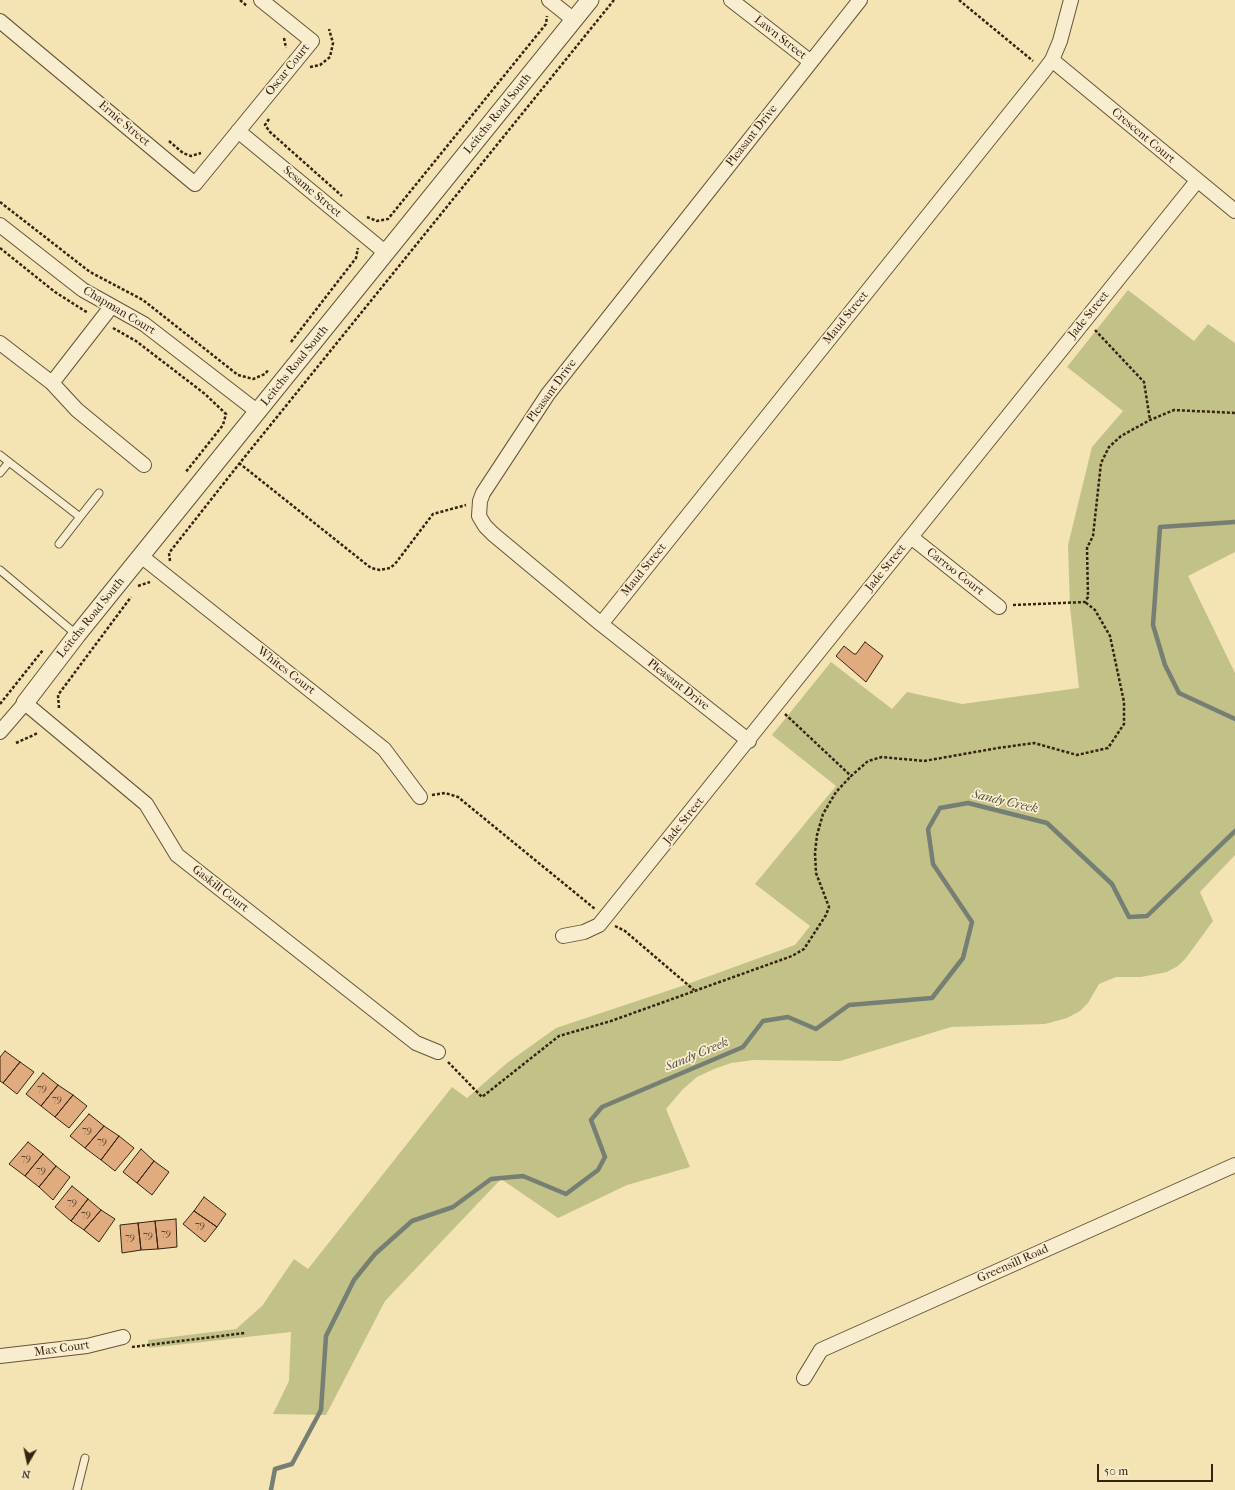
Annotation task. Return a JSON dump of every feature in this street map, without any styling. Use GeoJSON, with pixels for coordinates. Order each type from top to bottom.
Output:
{"type":"FeatureCollection","features":[{"type":"Feature","properties":{"kind":"street"},"geometry":{"type":"LineString","coordinates":[[549,0],[574,20]]}},
{"type":"Feature","properties":{"kind":"street","name":"Leitchs Road South"},"geometry":{"type":"LineString","coordinates":[[0,732],[25,703],[77,635],[590,0]]}},
{"type":"Feature","properties":{"kind":"street","name":"Lawn Street"},"geometry":{"type":"LineString","coordinates":[[731,0],[811,62]]}},
{"type":"Feature","properties":{"kind":"street","name":"Pleasant Drive"},"geometry":{"type":"LineString","coordinates":[[749,741],[601,624],[493,534],[485,526],[480,516],[480,501],[483,493],[548,394],[860,0]]}},
{"type":"Feature","properties":{"kind":"street","name":"Maud Street"},"geometry":{"type":"LineString","coordinates":[[601,624],[1043,72],[1052,60],[1060,41],[1071,0]]}},
{"type":"Feature","properties":{"kind":"street","name":"Oscar Court"},"geometry":{"type":"LineString","coordinates":[[238,131],[312,41],[256,5]]}},
{"type":"Feature","properties":{"kind":"street","name":"Ernie Street"},"geometry":{"type":"LineString","coordinates":[[0,21],[195,184],[238,131]]}},
{"type":"Feature","properties":{"kind":"street","name":"Crescent Court"},"geometry":{"type":"LineString","coordinates":[[1052,60],[1235,212]]}},
{"type":"Feature","properties":{"kind":"street","name":"Sesame Street"},"geometry":{"type":"LineString","coordinates":[[238,131],[386,253]]}},
{"type":"Feature","properties":{"kind":"street","name":"Jade Street"},"geometry":{"type":"LineString","coordinates":[[563,936],[584,932],[599,925],[749,741],[1197,181]]}},
{"type":"Feature","properties":{"kind":"street","name":"Chapman Court"},"geometry":{"type":"LineString","coordinates":[[0,225],[82,290],[144,324],[258,412]]}},
{"type":"Feature","properties":{"kind":"street"},"geometry":{"type":"LineString","coordinates":[[52,383],[111,307]]}},
{"type":"Feature","properties":{"kind":"street"},"geometry":{"type":"LineString","coordinates":[[0,343],[52,383],[77,410],[144,465]]}},
{"type":"Feature","properties":{"kind":"street","name":"Carroo Court"},"geometry":{"type":"LineString","coordinates":[[911,537],[999,607]]}},
{"type":"Feature","properties":{"kind":"street","name":"Whites Court"},"geometry":{"type":"LineString","coordinates":[[141,556],[384,749],[420,797]]}},
{"type":"Feature","properties":{"kind":"street","name":"Gaskill Court"},"geometry":{"type":"LineString","coordinates":[[25,703],[146,804],[177,855],[416,1043],[438,1052]]}},
{"type":"Feature","properties":{"kind":"street","name":"Greensill Road"},"geometry":{"type":"LineString","coordinates":[[804,1378],[821,1350],[1235,1165]]}},
{"type":"Feature","properties":{"kind":"street","name":"Max Court"},"geometry":{"type":"LineString","coordinates":[[0,1356],[87,1346],[122,1337]]}},
{"type":"Feature","properties":{"kind":"lane"},"geometry":{"type":"LineString","coordinates":[[0,455],[80,517]]}},
{"type":"Feature","properties":{"kind":"lane"},"geometry":{"type":"LineString","coordinates":[[0,473],[9,462]]}},
{"type":"Feature","properties":{"kind":"lane"},"geometry":{"type":"LineString","coordinates":[[59,544],[99,493]]}},
{"type":"Feature","properties":{"kind":"lane"},"geometry":{"type":"LineString","coordinates":[[0,570],[77,635]]}},
{"type":"Feature","properties":{"kind":"lane"},"geometry":{"type":"LineString","coordinates":[[77,1490],[85,1458]]}},
{"type":"Feature","properties":{"kind":"path"},"geometry":{"type":"LineString","coordinates":[[240,0],[256,5]]}},
{"type":"Feature","properties":{"kind":"path"},"geometry":{"type":"LineString","coordinates":[[170,563],[169,553],[614,0]]}},
{"type":"Feature","properties":{"kind":"path"},"geometry":{"type":"LineString","coordinates":[[960,0],[1029,57],[1043,72]]}},
{"type":"Feature","properties":{"kind":"path"},"geometry":{"type":"LineString","coordinates":[[366,216],[377,221],[388,219],[546,24],[547,15]]}},
{"type":"Feature","properties":{"kind":"path"},"geometry":{"type":"LineString","coordinates":[[305,72],[310,67],[320,64],[330,57],[333,43],[330,29]]}},
{"type":"Feature","properties":{"kind":"path"},"geometry":{"type":"LineString","coordinates":[[283,35],[287,45],[285,54]]}},
{"type":"Feature","properties":{"kind":"path"},"geometry":{"type":"LineString","coordinates":[[270,116],[265,125],[270,132],[344,198]]}},
{"type":"Feature","properties":{"kind":"path"},"geometry":{"type":"LineString","coordinates":[[165,138],[183,153],[191,156],[204,151]]}},
{"type":"Feature","properties":{"kind":"path"},"geometry":{"type":"LineString","coordinates":[[0,202],[90,272],[143,300],[238,375],[253,379],[265,374],[270,368]]}},
{"type":"Feature","properties":{"kind":"path"},"geometry":{"type":"LineString","coordinates":[[289,344],[356,258],[358,246]]}},
{"type":"Feature","properties":{"kind":"path"},"geometry":{"type":"LineString","coordinates":[[0,248],[55,292],[136,341],[205,394],[226,414]]}},
{"type":"Feature","properties":{"kind":"path"},"geometry":{"type":"LineString","coordinates":[[1085,320],[1144,382],[1150,420]]}},
{"type":"Feature","properties":{"kind":"path"},"geometry":{"type":"LineString","coordinates":[[1085,602],[1088,597],[1087,548],[1093,536],[1101,463],[1109,447],[1121,436],[1150,420],[1174,410],[1235,413]]}},
{"type":"Feature","properties":{"kind":"path"},"geometry":{"type":"LineString","coordinates":[[225,452],[371,568],[380,570],[390,568],[395,564],[433,514],[480,501]]}},
{"type":"Feature","properties":{"kind":"path"},"geometry":{"type":"LineString","coordinates":[[59,708],[58,695],[139,586],[152,581]]}},
{"type":"Feature","properties":{"kind":"path"},"geometry":{"type":"LineString","coordinates":[[438,1052],[482,1097],[559,1036],[611,1021],[792,956],[804,949],[826,915],[829,907],[816,873],[815,853],[817,835],[823,814],[836,792],[868,761],[882,757],[924,761],[1034,743],[1077,756],[1108,748],[1124,724],[1124,702],[1110,636],[1095,610],[1085,602],[999,607]]}},
{"type":"Feature","properties":{"kind":"path"},"geometry":{"type":"LineString","coordinates":[[776,706],[851,776]]}},
{"type":"Feature","properties":{"kind":"path"},"geometry":{"type":"LineString","coordinates":[[16,743],[38,733]]}},
{"type":"Feature","properties":{"kind":"path"},"geometry":{"type":"LineString","coordinates":[[420,797],[445,793],[458,797],[599,913]]}},
{"type":"Feature","properties":{"kind":"path"},"geometry":{"type":"LineString","coordinates":[[613,926],[625,931],[694,990]]}},
{"type":"Feature","properties":{"kind":"path"},"geometry":{"type":"LineString","coordinates":[[122,1337],[126,1348],[245,1333]]}},
{"type":"Feature","properties":{"kind":"shaded area"},"geometry":{"type":"Polygon","coordinates":[[[1128,290],[1194,341],[1208,324],[1235,343],[1235,552],[1188,576],[1235,673],[1235,855],[1200,892],[1213,921],[1186,958],[1178,966],[1167,972],[1141,977],[1116,977],[1099,984],[1088,1003],[1080,1011],[1067,1018],[1045,1024],[951,1027],[840,1061],[754,1060],[731,1063],[714,1069],[697,1077],[683,1089],[666,1109],[690,1167],[627,1185],[558,1218],[501,1179],[385,1301],[326,1415],[273,1414],[289,1381],[291,1332],[149,1348],[148,1340],[236,1329],[262,1306],[294,1259],[308,1269],[452,1087],[467,1098],[507,1063],[556,1028],[682,986],[795,945],[810,926],[755,884],[836,786],[772,735],[831,662],[892,709],[907,692],[962,704],[1079,688],[1070,607],[1068,545],[1092,447],[1123,411],[1067,367],[1128,290]]]}},
{"type":"Feature","properties":{"kind":"building"},"geometry":{"type":"Polygon","coordinates":[[[865,642],[883,656],[866,682],[836,656],[844,646],[856,654],[865,642]]]}},
{"type":"Feature","properties":{"kind":"building"},"geometry":{"type":"Polygon","coordinates":[[[5,1051],[20,1062],[3,1083],[0,1081],[0,1057],[5,1051]]]}},
{"type":"Feature","properties":{"kind":"building"},"geometry":{"type":"Polygon","coordinates":[[[20,1062],[34,1072],[17,1094],[3,1083],[20,1062]]]}},
{"type":"Feature","properties":{"kind":"building"},"geometry":{"type":"Polygon","coordinates":[[[43,1073],[58,1085],[41,1106],[26,1094],[43,1073]]]}},
{"type":"Feature","properties":{"kind":"building"},"geometry":{"type":"Polygon","coordinates":[[[58,1085],[73,1095],[55,1117],[41,1106],[58,1085]]]}},
{"type":"Feature","properties":{"kind":"building"},"geometry":{"type":"Polygon","coordinates":[[[73,1095],[87,1106],[69,1128],[55,1117],[73,1095]]]}},
{"type":"Feature","properties":{"kind":"building"},"geometry":{"type":"Polygon","coordinates":[[[89,1114],[104,1126],[85,1148],[70,1136],[89,1114]]]}},
{"type":"Feature","properties":{"kind":"building"},"geometry":{"type":"Polygon","coordinates":[[[104,1126],[119,1136],[101,1160],[85,1148],[104,1126]]]}},
{"type":"Feature","properties":{"kind":"building"},"geometry":{"type":"Polygon","coordinates":[[[119,1136],[134,1148],[115,1171],[101,1160],[119,1136]]]}},
{"type":"Feature","properties":{"kind":"building"},"geometry":{"type":"Polygon","coordinates":[[[28,1142],[43,1154],[25,1176],[9,1164],[28,1142]]]}},
{"type":"Feature","properties":{"kind":"building"},"geometry":{"type":"Polygon","coordinates":[[[141,1149],[154,1161],[137,1183],[123,1172],[141,1149]]]}},
{"type":"Feature","properties":{"kind":"building"},"geometry":{"type":"Polygon","coordinates":[[[43,1154],[56,1166],[39,1187],[25,1176],[43,1154]]]}},
{"type":"Feature","properties":{"kind":"building"},"geometry":{"type":"Polygon","coordinates":[[[154,1161],[169,1172],[152,1195],[137,1183],[154,1161]]]}},
{"type":"Feature","properties":{"kind":"building"},"geometry":{"type":"Polygon","coordinates":[[[56,1166],[70,1177],[53,1200],[39,1187],[56,1166]]]}},
{"type":"Feature","properties":{"kind":"building"},"geometry":{"type":"Polygon","coordinates":[[[72,1186],[88,1199],[71,1221],[55,1207],[72,1186]]]}},
{"type":"Feature","properties":{"kind":"building"},"geometry":{"type":"Polygon","coordinates":[[[204,1197],[226,1214],[217,1227],[194,1211],[204,1197]]]}},
{"type":"Feature","properties":{"kind":"building"},"geometry":{"type":"Polygon","coordinates":[[[88,1199],[101,1210],[84,1230],[71,1221],[88,1199]]]}},
{"type":"Feature","properties":{"kind":"building"},"geometry":{"type":"Polygon","coordinates":[[[101,1210],[115,1219],[99,1242],[84,1230],[101,1210]]]}},
{"type":"Feature","properties":{"kind":"building"},"geometry":{"type":"Polygon","coordinates":[[[194,1211],[217,1227],[205,1242],[183,1224],[194,1211]]]}},
{"type":"Feature","properties":{"kind":"building"},"geometry":{"type":"Polygon","coordinates":[[[176,1219],[177,1247],[158,1249],[155,1221],[176,1219]]]}},
{"type":"Feature","properties":{"kind":"building"},"geometry":{"type":"Polygon","coordinates":[[[155,1221],[158,1249],[141,1250],[138,1223],[155,1221]]]}},
{"type":"Feature","properties":{"kind":"building"},"geometry":{"type":"Polygon","coordinates":[[[138,1223],[141,1250],[122,1253],[120,1225],[138,1223]]]}},
{"type":"Feature","properties":{"kind":"waterway","name":"Sandy Creek"},"geometry":{"type":"LineString","coordinates":[[1235,522],[1160,527],[1153,625],[1165,665],[1179,693],[1235,719]]}},
{"type":"Feature","properties":{"kind":"waterway","name":"Sandy Creek"},"geometry":{"type":"LineString","coordinates":[[271,1490],[275,1469],[292,1464],[321,1410],[326,1336],[354,1280],[375,1254],[412,1221],[453,1207],[491,1179],[523,1176],[566,1194],[598,1170],[605,1157],[591,1120],[602,1107],[743,1047],[763,1021],[788,1017],[816,1029],[849,1005],[932,998],[963,958],[972,922],[933,864],[928,829],[940,808],[968,803],[1047,823],[1112,884],[1129,917],[1147,916],[1235,831]]}}]}
